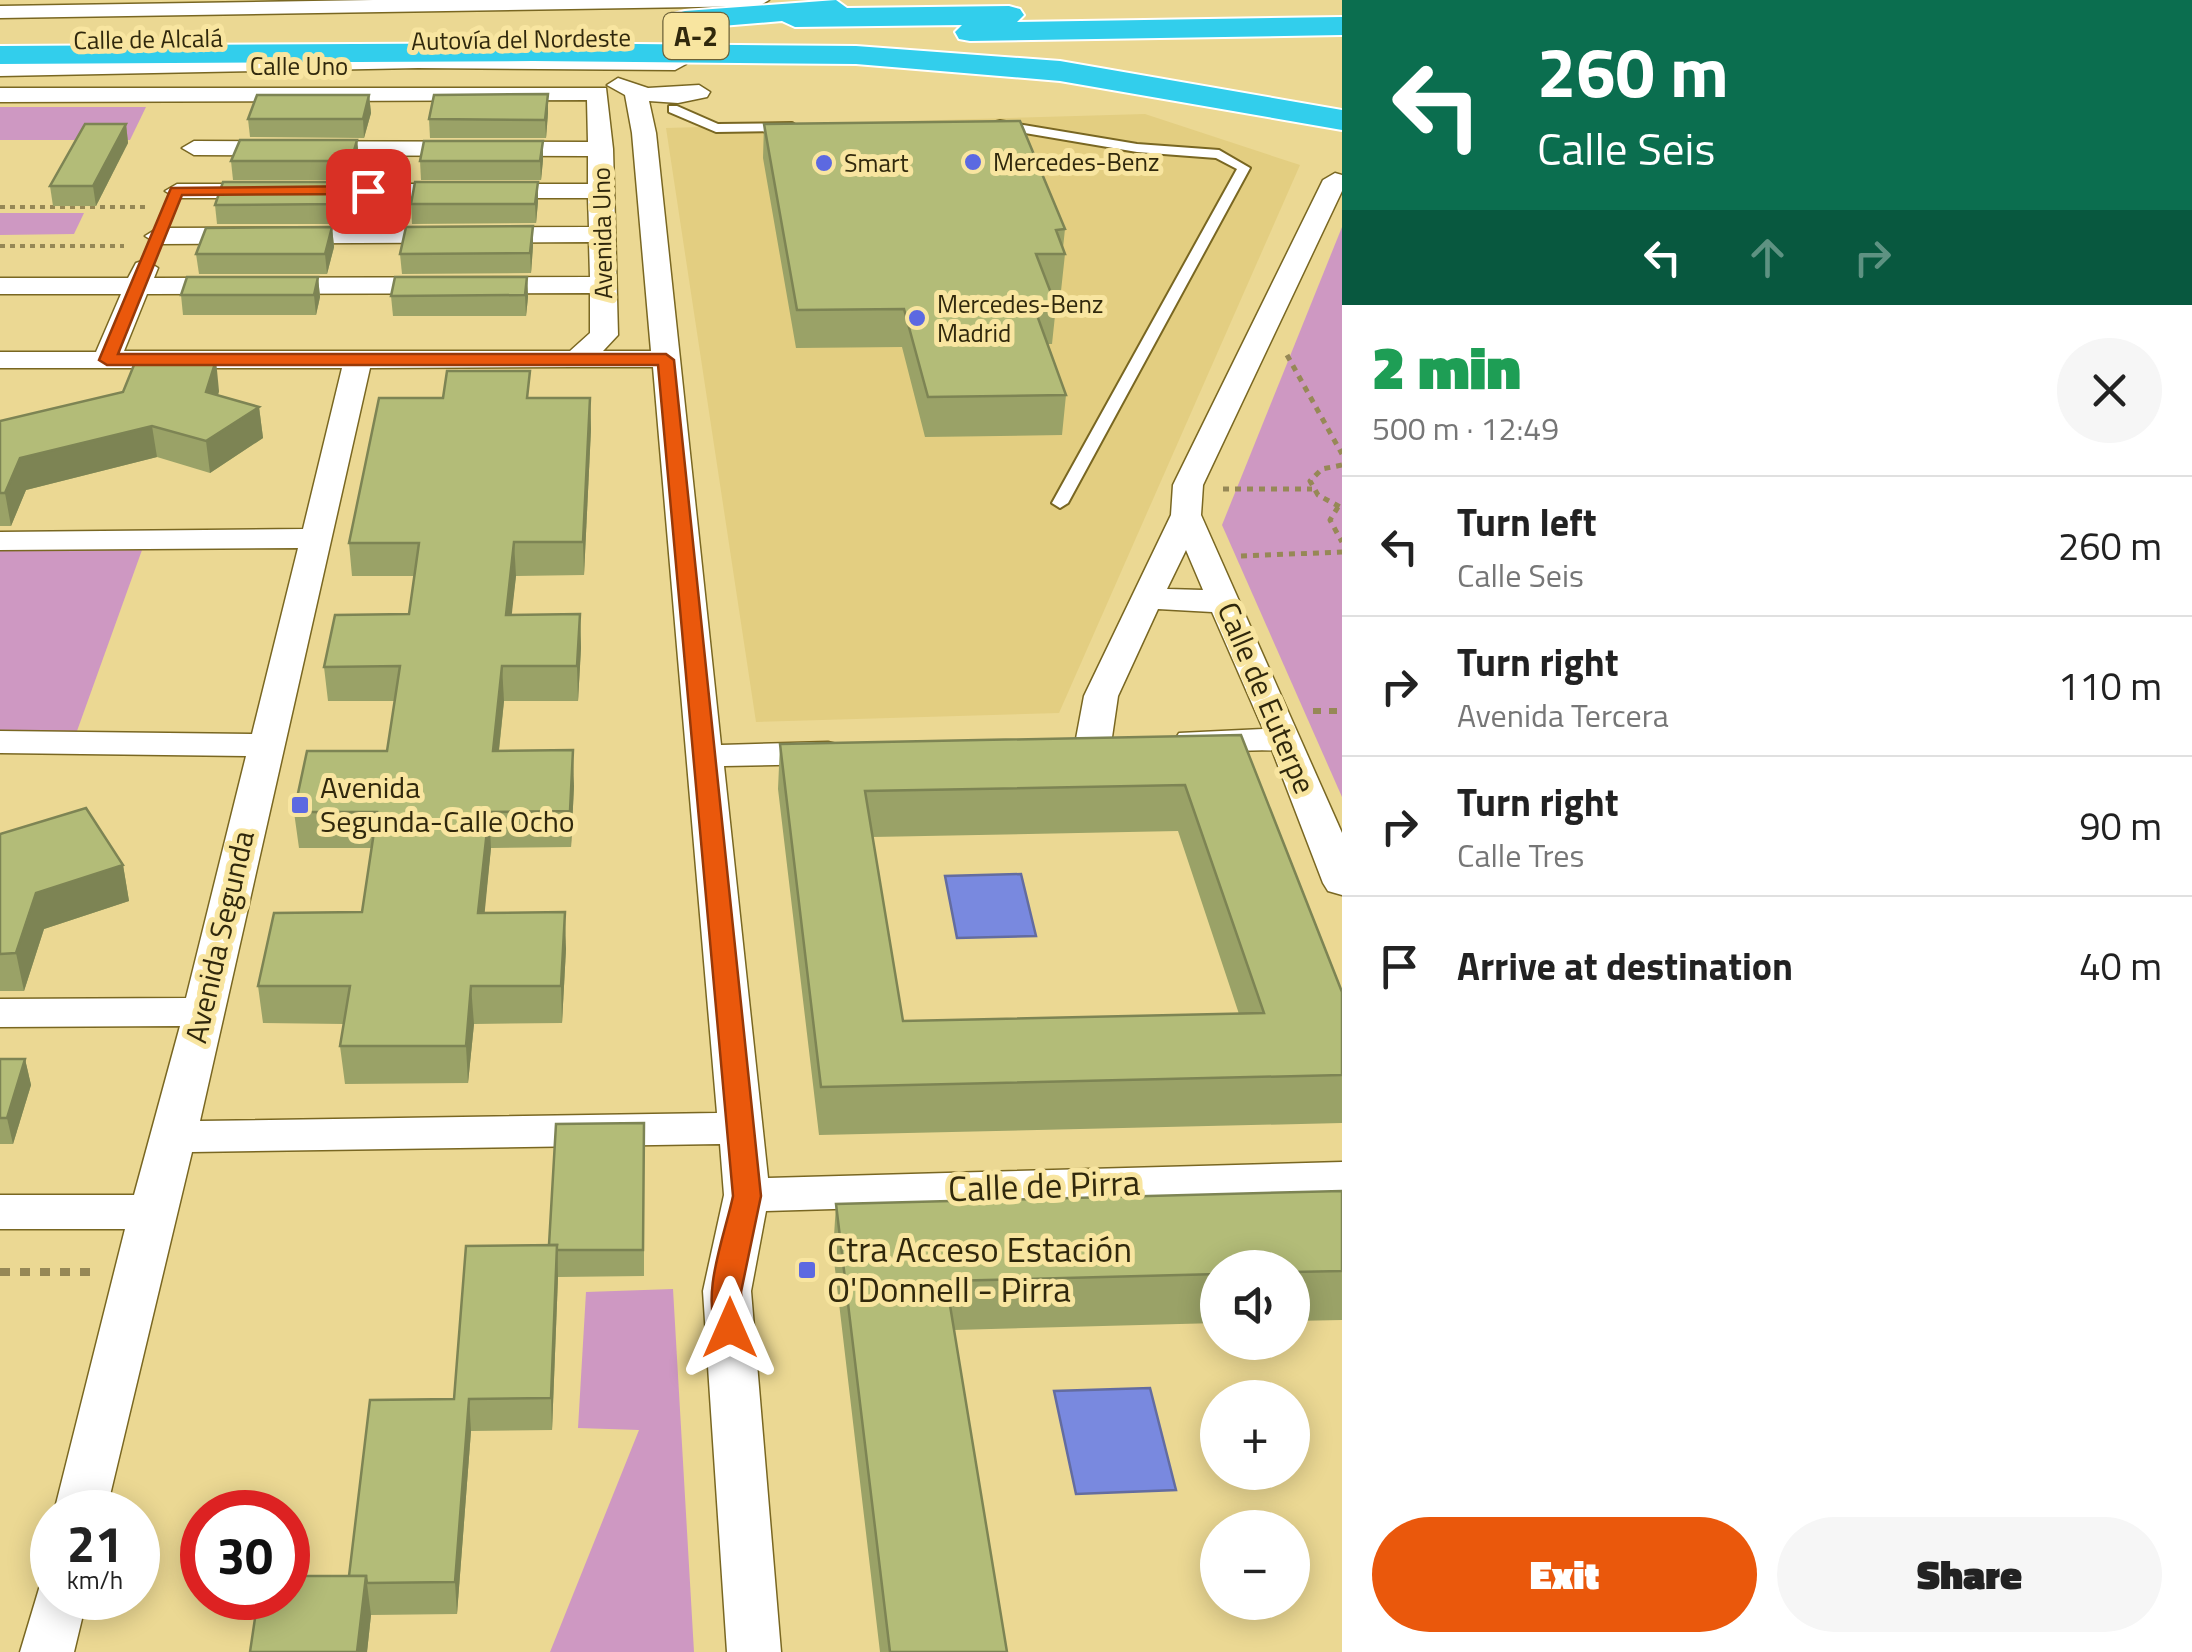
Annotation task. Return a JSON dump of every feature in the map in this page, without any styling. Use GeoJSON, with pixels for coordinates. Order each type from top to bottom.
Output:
{"type":"FeatureCollection","features":[{"type":"Feature","properties":{"kind":"highway"},"geometry":{"type":"LineString","coordinates":[[693,11],[1006,0]]}},
{"type":"Feature","properties":{"kind":"highway","name":"Autovía del Nordeste"},"geometry":{"type":"LineString","coordinates":[[0,30],[693,11],[1342,10]]}},
{"type":"Feature","properties":{"kind":"highway","name":"Autovía del Nordeste"},"geometry":{"type":"LineString","coordinates":[[2,60],[1342,26]]}},
{"type":"Feature","properties":{"kind":"highway"},"geometry":{"type":"LineString","coordinates":[[2,60],[552,52],[872,56],[1097,76],[1342,120]]}},
{"type":"Feature","properties":{"kind":"highway"},"geometry":{"type":"LineString","coordinates":[[706,87],[754,70],[806,65],[990,72],[1091,85],[1342,132]]}},
{"type":"Feature","properties":{"kind":"street"},"geometry":{"type":"LineString","coordinates":[[0,5],[351,0]]}},
{"type":"Feature","properties":{"kind":"street"},"geometry":{"type":"LineString","coordinates":[[572,0],[693,11]]}},
{"type":"Feature","properties":{"kind":"street"},"geometry":{"type":"LineString","coordinates":[[0,12],[693,11],[759,0]]}},
{"type":"Feature","properties":{"kind":"street"},"geometry":{"type":"LineString","coordinates":[[130,10],[184,1],[274,9]]}},
{"type":"Feature","properties":{"kind":"street"},"geometry":{"type":"LineString","coordinates":[[0,95],[39,80],[34,73],[2,60]]}},
{"type":"Feature","properties":{"kind":"street","name":"Calle de Alcalá"},"geometry":{"type":"LineString","coordinates":[[2,60],[249,65],[676,64]]}},
{"type":"Feature","properties":{"kind":"street","name":"Calle de Alcalá"},"geometry":{"type":"LineString","coordinates":[[418,62],[580,74],[618,91]]}},
{"type":"Feature","properties":{"kind":"street"},"geometry":{"type":"LineString","coordinates":[[618,91],[621,76],[628,71],[676,64],[706,72],[706,87]]}},
{"type":"Feature","properties":{"kind":"street"},"geometry":{"type":"LineString","coordinates":[[107,360],[205,121],[228,78],[249,65]]}},
{"type":"Feature","properties":{"kind":"street"},"geometry":{"type":"LineString","coordinates":[[618,91],[674,97],[706,87]]}},
{"type":"Feature","properties":{"kind":"street"},"geometry":{"type":"LineString","coordinates":[[658,121],[706,87]]}},
{"type":"Feature","properties":{"kind":"street"},"geometry":{"type":"LineString","coordinates":[[618,91],[658,121]]}},
{"type":"Feature","properties":{"kind":"street","name":"Calle Uno"},"geometry":{"type":"LineString","coordinates":[[0,95],[205,121],[618,91]]}},
{"type":"Feature","properties":{"kind":"street","name":"Avenida Uno"},"geometry":{"type":"LineString","coordinates":[[576,360],[604,335],[598,191],[601,149],[618,91]]}},
{"type":"Feature","properties":{"kind":"street"},"geometry":{"type":"LineString","coordinates":[[205,121],[601,149]]}},
{"type":"Feature","properties":{"kind":"street"},"geometry":{"type":"LineString","coordinates":[[658,121],[666,360],[747,1196],[727,1292],[754,1652]]}},
{"type":"Feature","properties":{"kind":"street"},"geometry":{"type":"LineString","coordinates":[[1094,744],[1101,696],[1186,515],[1188,485],[1335,180]]}},
{"type":"Feature","properties":{"kind":"street"},"geometry":{"type":"LineString","coordinates":[[173,199],[598,191]]}},
{"type":"Feature","properties":{"kind":"street"},"geometry":{"type":"LineString","coordinates":[[156,241],[602,234]]}},
{"type":"Feature","properties":{"kind":"street"},"geometry":{"type":"LineString","coordinates":[[0,286],[604,285]]}},
{"type":"Feature","properties":{"kind":"street"},"geometry":{"type":"LineString","coordinates":[[0,360],[666,360]]}},
{"type":"Feature","properties":{"kind":"street","name":"Avenida Segunda"},"geometry":{"type":"LineString","coordinates":[[85,1490],[152,1212],[174,1137],[358,361]]}},
{"type":"Feature","properties":{"kind":"street","name":"Calle de Euterpe"},"geometry":{"type":"LineString","coordinates":[[1186,515],[1285,739],[1342,883]]}},
{"type":"Feature","properties":{"kind":"street"},"geometry":{"type":"LineString","coordinates":[[0,541],[314,538]]}},
{"type":"Feature","properties":{"kind":"street"},"geometry":{"type":"LineString","coordinates":[[1145,599],[1198,599],[1226,605]]}},
{"type":"Feature","properties":{"kind":"street"},"geometry":{"type":"LineString","coordinates":[[1167,742],[1285,739]]}},
{"type":"Feature","properties":{"kind":"street"},"geometry":{"type":"LineString","coordinates":[[0,742],[265,745]]}},
{"type":"Feature","properties":{"kind":"street"},"geometry":{"type":"LineString","coordinates":[[1054,746],[1130,743]]}},
{"type":"Feature","properties":{"kind":"street"},"geometry":{"type":"LineString","coordinates":[[704,756],[858,752]]}},
{"type":"Feature","properties":{"kind":"street"},"geometry":{"type":"LineString","coordinates":[[0,1013],[201,1012]]}},
{"type":"Feature","properties":{"kind":"street"},"geometry":{"type":"LineString","coordinates":[[174,1137],[740,1128]]}},
{"type":"Feature","properties":{"kind":"street","name":"Calle de Pirra"},"geometry":{"type":"LineString","coordinates":[[747,1196],[1342,1178]]}},
{"type":"Feature","properties":{"kind":"street"},"geometry":{"type":"LineString","coordinates":[[0,1212],[152,1212]]}},
{"type":"Feature","properties":{"kind":"street"},"geometry":{"type":"LineString","coordinates":[[47,1652],[55,1620]]}},
{"type":"Feature","properties":{"kind":"lane"},"geometry":{"type":"LineString","coordinates":[[658,121],[716,128],[809,127]]}},
{"type":"Feature","properties":{"kind":"lane"},"geometry":{"type":"LineString","coordinates":[[978,124],[1137,148],[1219,154],[1244,168],[1060,503]]}},
{"type":"Feature","properties":{"kind":"path"},"geometry":{"type":"LineString","coordinates":[[0,207],[173,199]]}},
{"type":"Feature","properties":{"kind":"path"},"geometry":{"type":"LineString","coordinates":[[0,246],[156,241]]}},
{"type":"Feature","properties":{"kind":"path"},"geometry":{"type":"LineString","coordinates":[[1268,322],[1342,454]]}},
{"type":"Feature","properties":{"kind":"path"},"geometry":{"type":"LineString","coordinates":[[1312,489],[1314,475],[1342,464]]}},
{"type":"Feature","properties":{"kind":"path"},"geometry":{"type":"LineString","coordinates":[[1218,489],[1312,489],[1340,507],[1330,520],[1342,542]]}},
{"type":"Feature","properties":{"kind":"path"},"geometry":{"type":"LineString","coordinates":[[1205,558],[1342,552]]}},
{"type":"Feature","properties":{"kind":"path"},"geometry":{"type":"LineString","coordinates":[[0,1272],[138,1272]]}},
{"type":"Feature","properties":{"kind":"shaded area"},"geometry":{"type":"Polygon","coordinates":[[[0,107],[146,107],[130,140],[0,140],[0,107]]]}},
{"type":"Feature","properties":{"kind":"shaded area"},"geometry":{"type":"Polygon","coordinates":[[[1145,114],[1300,165],[1059,713],[756,722],[666,128],[1145,114]]]}},
{"type":"Feature","properties":{"kind":"shaded area"},"geometry":{"type":"Polygon","coordinates":[[[0,213],[84,213],[74,234],[0,235],[0,213]]]}},
{"type":"Feature","properties":{"kind":"shaded area"},"geometry":{"type":"Polygon","coordinates":[[[1342,227],[1342,797],[1222,525],[1342,227]]]}},
{"type":"Feature","properties":{"kind":"shaded area"},"geometry":{"type":"Polygon","coordinates":[[[0,550],[142,550],[77,731],[0,731],[0,550]]]}},
{"type":"Feature","properties":{"kind":"shaded area"},"geometry":{"type":"Polygon","coordinates":[[[673,1289],[694,1652],[550,1652],[639,1430],[578,1428],[586,1292],[673,1289]]]}},
{"type":"Feature","properties":{"kind":"water"},"geometry":{"type":"Polygon","coordinates":[[[1021,874],[1036,936],[957,938],[945,876],[1021,874]]]}},
{"type":"Feature","properties":{"kind":"water"},"geometry":{"type":"Polygon","coordinates":[[[1150,1388],[1176,1490],[1076,1494],[1054,1391],[1150,1388]]]}},
{"type":"Feature","properties":{"kind":"building"},"geometry":{"type":"Polygon","coordinates":[[[548,94],[545,120],[429,119],[434,95],[548,94]]]}},
{"type":"Feature","properties":{"kind":"building"},"geometry":{"type":"Polygon","coordinates":[[[257,95],[369,95],[363,119],[248,119],[257,95]]]}},
{"type":"Feature","properties":{"kind":"building","name":"Mercedes-Benz Madrid"},"geometry":{"type":"Polygon","coordinates":[[[1020,121],[1065,229],[1056,230],[1065,254],[1036,254],[1056,306],[1034,307],[1066,395],[928,397],[904,309],[797,310],[764,124],[1020,121]]]}},
{"type":"Feature","properties":{"kind":"building"},"geometry":{"type":"Polygon","coordinates":[[[85,124],[126,124],[93,186],[50,186],[85,124]]]}},
{"type":"Feature","properties":{"kind":"building"},"geometry":{"type":"Polygon","coordinates":[[[240,140],[357,140],[351,161],[231,161],[240,140]]]}},
{"type":"Feature","properties":{"kind":"building"},"geometry":{"type":"Polygon","coordinates":[[[424,141],[543,141],[540,161],[420,161],[424,141]]]}},
{"type":"Feature","properties":{"kind":"building"},"geometry":{"type":"Polygon","coordinates":[[[223,182],[345,182],[338,204],[215,205],[223,182]]]}},
{"type":"Feature","properties":{"kind":"building"},"geometry":{"type":"Polygon","coordinates":[[[415,182],[538,182],[535,204],[411,204],[415,182]]]}},
{"type":"Feature","properties":{"kind":"building"},"geometry":{"type":"Polygon","coordinates":[[[533,226],[530,253],[400,254],[406,227],[533,226]]]}},
{"type":"Feature","properties":{"kind":"building"},"geometry":{"type":"Polygon","coordinates":[[[332,227],[325,254],[196,254],[206,228],[332,227]]]}},
{"type":"Feature","properties":{"kind":"building"},"geometry":{"type":"Polygon","coordinates":[[[187,277],[318,277],[314,295],[181,295],[187,277]]]}},
{"type":"Feature","properties":{"kind":"building"},"geometry":{"type":"Polygon","coordinates":[[[395,277],[527,277],[525,295],[391,296],[395,277]]]}},
{"type":"Feature","properties":{"kind":"building"},"geometry":{"type":"Polygon","coordinates":[[[136,360],[216,360],[206,392],[259,407],[206,441],[152,426],[20,458],[5,493],[0,493],[0,421],[123,392],[136,360]]]}},
{"type":"Feature","properties":{"kind":"building"},"geometry":{"type":"Polygon","coordinates":[[[447,371],[530,371],[527,398],[590,398],[583,542],[514,542],[506,615],[580,614],[577,666],[502,666],[493,751],[573,750],[570,811],[489,812],[478,913],[565,912],[561,986],[471,986],[466,1046],[340,1046],[350,986],[258,986],[274,913],[362,912],[377,812],[294,812],[307,751],[387,751],[400,666],[324,667],[335,615],[409,614],[419,543],[349,543],[379,398],[443,398],[447,371]]]}},
{"type":"Feature","properties":{"kind":"building"},"geometry":{"type":"Polygon","coordinates":[[[1241,735],[1342,992],[1342,1075],[821,1087],[780,744],[1241,735]],[[1185,785],[865,791],[903,1021],[1264,1013],[1185,785]]]}},
{"type":"Feature","properties":{"kind":"building"},"geometry":{"type":"Polygon","coordinates":[[[86,808],[123,865],[36,893],[16,953],[0,954],[0,834],[86,808]]]}},
{"type":"Feature","properties":{"kind":"building"},"geometry":{"type":"Polygon","coordinates":[[[0,1059],[25,1059],[7,1118],[0,1118],[0,1059]]]}},
{"type":"Feature","properties":{"kind":"building"},"geometry":{"type":"Polygon","coordinates":[[[644,1123],[643,1250],[556,1250],[557,1245],[549,1245],[556,1124],[644,1123]]]}},
{"type":"Feature","properties":{"kind":"building"},"geometry":{"type":"Polygon","coordinates":[[[1342,1191],[1342,1271],[1310,1272],[1310,1250],[1200,1250],[1200,1274],[946,1281],[1007,1652],[890,1652],[836,1204],[1342,1191]]]}},
{"type":"Feature","properties":{"kind":"building"},"geometry":{"type":"Polygon","coordinates":[[[557,1245],[551,1398],[469,1399],[455,1582],[367,1583],[366,1576],[349,1576],[370,1400],[454,1399],[466,1246],[557,1245]]]}},
{"type":"Feature","properties":{"kind":"building"},"geometry":{"type":"Polygon","coordinates":[[[310,1576],[366,1576],[357,1652],[250,1652],[255,1620],[310,1620],[310,1576]]]}},
{"type":"Feature","properties":{"kind":"place","name":"Mercedes-Benz"},"geometry":{"type":"Point","coordinates":[973,162]}},
{"type":"Feature","properties":{"kind":"place","name":"Smart"},"geometry":{"type":"Point","coordinates":[824,163]}},
{"type":"Feature","properties":{"kind":"place","name":"Mercedes-Benz Madrid"},"geometry":{"type":"Point","coordinates":[917,318]}},
{"type":"Feature","properties":{"kind":"place","name":"Avenida Segunda-Calle Ocho"},"geometry":{"type":"Point","coordinates":[300,805]}},
{"type":"Feature","properties":{"kind":"place","name":"Ctra Acceso Estación O'Donnell - Pirra"},"geometry":{"type":"Point","coordinates":[807,1270]}},
{"type":"Feature","properties":{"kind":"route"},"geometry":{"type":"LineString","coordinates":[[368,191],[176,191],[107,360],[666,360],[747,1196],[727,1292],[730,1328]]}}]}
